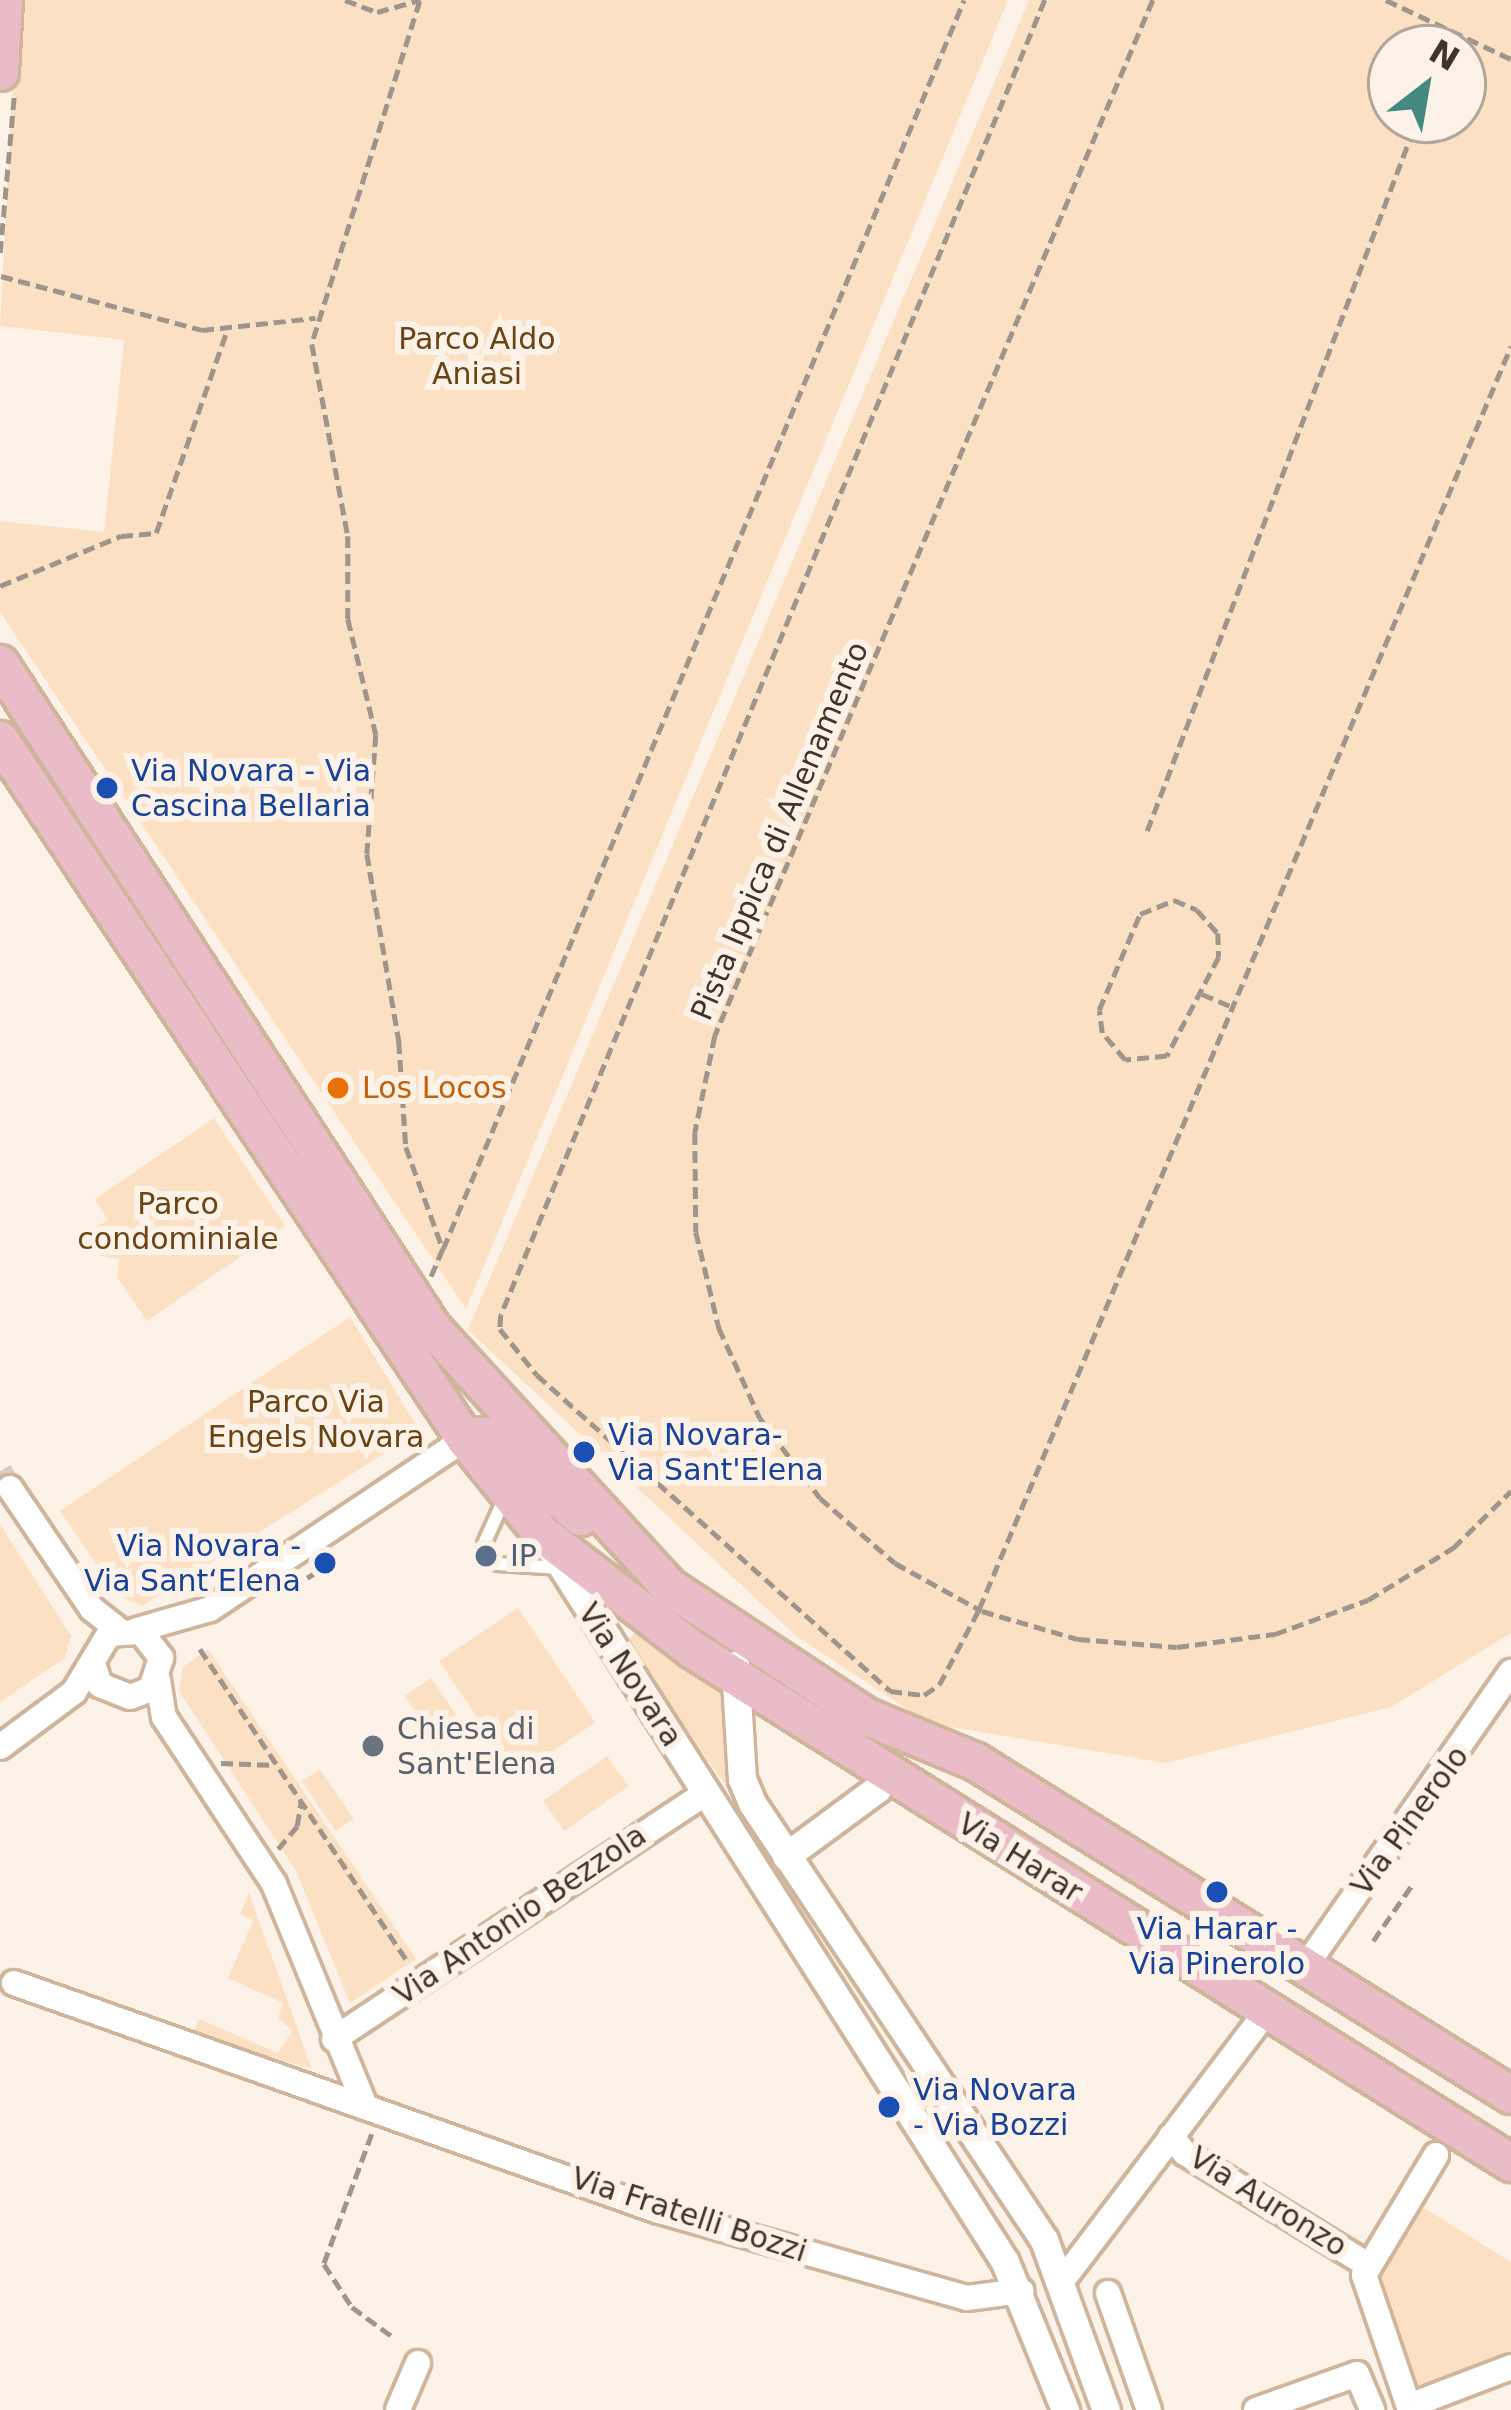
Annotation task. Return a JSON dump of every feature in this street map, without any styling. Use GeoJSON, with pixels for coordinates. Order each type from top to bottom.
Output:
{"type":"FeatureCollection","features":[{"type":"Feature","properties":{"kind":"main road"},"geometry":{"type":"LineString","coordinates":[[4,0],[7,82]]}},
{"type":"Feature","properties":{"kind":"main road"},"geometry":{"type":"LineString","coordinates":[[0,664],[418,1306],[470,1374],[669,1587]]}},
{"type":"Feature","properties":{"kind":"main road"},"geometry":{"type":"LineString","coordinates":[[0,740],[506,1494]]}},
{"type":"Feature","properties":{"kind":"main road"},"geometry":{"type":"LineString","coordinates":[[465,1439],[470,1374]]}},
{"type":"Feature","properties":{"kind":"main road"},"geometry":{"type":"LineString","coordinates":[[465,1439],[488,1436],[669,1587],[733,1631]]}},
{"type":"Feature","properties":{"kind":"main road","name":"Via Harar"},"geometry":{"type":"LineString","coordinates":[[506,1494],[569,1568],[1511,2164]]}},
{"type":"Feature","properties":{"kind":"main road","name":"Via Harar"},"geometry":{"type":"LineString","coordinates":[[733,1631],[867,1718],[976,1762],[1511,2096]]}},
{"type":"Feature","properties":{"kind":"street"},"geometry":{"type":"LineString","coordinates":[[54,1712],[123,1696],[159,1674],[210,1609],[465,1439]]}},
{"type":"Feature","properties":{"kind":"street"},"geometry":{"type":"LineString","coordinates":[[10,1488],[92,1609],[158,1647],[164,1717],[274,1883],[334,2039],[370,2110]]}},
{"type":"Feature","properties":{"kind":"street","name":"Via Novara"},"geometry":{"type":"LineString","coordinates":[[569,1568],[1022,2291],[1065,2410]]}},
{"type":"Feature","properties":{"kind":"street"},"geometry":{"type":"LineString","coordinates":[[0,1747],[54,1712],[93,1664],[100,1642],[210,1609]]}},
{"type":"Feature","properties":{"kind":"street"},"geometry":{"type":"LineString","coordinates":[[733,1631],[748,1795],[1044,2240],[1106,2410]]}},
{"type":"Feature","properties":{"kind":"street"},"geometry":{"type":"LineString","coordinates":[[93,1664],[100,1685],[164,1717]]}},
{"type":"Feature","properties":{"kind":"street","name":"Via Pinerolo"},"geometry":{"type":"LineString","coordinates":[[1305,1967],[1511,1672]]}},
{"type":"Feature","properties":{"kind":"street"},"geometry":{"type":"LineString","coordinates":[[786,1856],[877,1789],[886,1770]]}},
{"type":"Feature","properties":{"kind":"street"},"geometry":{"type":"LineString","coordinates":[[707,1792],[748,1795]]}},
{"type":"Feature","properties":{"kind":"street","name":"Via Antonio Bezzola"},"geometry":{"type":"LineString","coordinates":[[334,2039],[707,1792]]}},
{"type":"Feature","properties":{"kind":"street","name":"Via Fratelli Bozzi"},"geometry":{"type":"LineString","coordinates":[[14,1983],[314,2093],[656,2210],[967,2298],[1022,2291]]}},
{"type":"Feature","properties":{"kind":"street"},"geometry":{"type":"LineString","coordinates":[[1062,2281],[1267,2011]]}},
{"type":"Feature","properties":{"kind":"street","name":"Via Auronzo"},"geometry":{"type":"LineString","coordinates":[[1171,2136],[1185,2153],[1368,2266]]}},
{"type":"Feature","properties":{"kind":"street"},"geometry":{"type":"LineString","coordinates":[[1436,2156],[1364,2275],[1410,2408],[1511,2367]]}},
{"type":"Feature","properties":{"kind":"street"},"geometry":{"type":"LineString","coordinates":[[1108,2293],[1149,2410]]}},
{"type":"Feature","properties":{"kind":"street"},"geometry":{"type":"LineString","coordinates":[[1079,2332],[1127,2346]]}},
{"type":"Feature","properties":{"kind":"street"},"geometry":{"type":"LineString","coordinates":[[398,2410],[418,2363]]}},
{"type":"Feature","properties":{"kind":"street"},"geometry":{"type":"LineString","coordinates":[[1256,2410],[1358,2374],[1372,2410]]}},
{"type":"Feature","properties":{"kind":"lane"},"geometry":{"type":"LineString","coordinates":[[0,761],[415,1390]]}},
{"type":"Feature","properties":{"kind":"lane"},"geometry":{"type":"LineString","coordinates":[[111,905],[143,882]]}},
{"type":"Feature","properties":{"kind":"lane"},"geometry":{"type":"LineString","coordinates":[[484,1544],[506,1494]]}},
{"type":"Feature","properties":{"kind":"lane"},"geometry":{"type":"LineString","coordinates":[[498,1564],[569,1568]]}},
{"type":"Feature","properties":{"kind":"path"},"geometry":{"type":"LineString","coordinates":[[346,0],[377,11],[420,0]]}},
{"type":"Feature","properties":{"kind":"path"},"geometry":{"type":"LineString","coordinates":[[420,0],[315,318],[312,344],[348,536],[348,620],[376,735],[367,854],[399,1042],[406,1147],[443,1249]]}},
{"type":"Feature","properties":{"kind":"path"},"geometry":{"type":"LineString","coordinates":[[429,1282],[964,0]]}},
{"type":"Feature","properties":{"kind":"path"},"geometry":{"type":"LineString","coordinates":[[1045,0],[500,1329],[537,1375],[890,1691],[924,1694],[939,1684],[979,1609],[1511,346]]}},
{"type":"Feature","properties":{"kind":"path","name":"Pista Ippica di Allenamento"},"geometry":{"type":"LineString","coordinates":[[1153,0],[715,1036],[695,1132],[697,1232],[714,1309],[760,1418],[820,1498],[896,1563],[979,1609],[1078,1639],[1177,1647],[1275,1634],[1368,1600],[1453,1548],[1511,1491]]}},
{"type":"Feature","properties":{"kind":"path"},"geometry":{"type":"LineString","coordinates":[[1386,0],[1436,24]]}},
{"type":"Feature","properties":{"kind":"path"},"geometry":{"type":"LineString","coordinates":[[0,253],[7,82]]}},
{"type":"Feature","properties":{"kind":"path"},"geometry":{"type":"LineString","coordinates":[[1147,831],[1408,144]]}},
{"type":"Feature","properties":{"kind":"path"},"geometry":{"type":"LineString","coordinates":[[1,276],[174,325],[228,327],[315,318]]}},
{"type":"Feature","properties":{"kind":"path"},"geometry":{"type":"LineString","coordinates":[[0,586],[121,536],[156,533],[228,327]]}},
{"type":"Feature","properties":{"kind":"path"},"geometry":{"type":"LineString","coordinates":[[1156,901],[1197,910],[1218,933],[1219,956],[1202,994],[1167,1056],[1125,1060],[1102,1033],[1099,1010],[1113,969],[1141,914],[1156,901]]}},
{"type":"Feature","properties":{"kind":"path"},"geometry":{"type":"LineString","coordinates":[[1202,994],[1231,1007]]}},
{"type":"Feature","properties":{"kind":"path"},"geometry":{"type":"LineString","coordinates":[[212,1577],[266,1540]]}},
{"type":"Feature","properties":{"kind":"path"},"geometry":{"type":"LineString","coordinates":[[307,1578],[339,1557]]}},
{"type":"Feature","properties":{"kind":"path"},"geometry":{"type":"LineString","coordinates":[[200,1649],[411,1966]]}},
{"type":"Feature","properties":{"kind":"path"},"geometry":{"type":"LineString","coordinates":[[221,1763],[278,1766]]}},
{"type":"Feature","properties":{"kind":"path"},"geometry":{"type":"LineString","coordinates":[[278,1849],[297,1826],[301,1802]]}},
{"type":"Feature","properties":{"kind":"path"},"geometry":{"type":"LineString","coordinates":[[1373,1941],[1414,1882]]}},
{"type":"Feature","properties":{"kind":"path"},"geometry":{"type":"LineString","coordinates":[[370,2110],[324,2264],[352,2307],[393,2337]]}},
{"type":"Feature","properties":{"kind":"green space","name":"Parco Aldo Aniasi"},"geometry":{"type":"Polygon","coordinates":[[[17,0],[1008,0],[466,1309],[0,612],[0,521],[104,532],[124,340],[0,326],[17,0]]]}},
{"type":"Feature","properties":{"kind":"green space"},"geometry":{"type":"Polygon","coordinates":[[[1029,0],[1511,0],[1511,1633],[1391,1707],[1166,1763],[928,1723],[796,1636],[468,1330],[1029,0]]]}},
{"type":"Feature","properties":{"kind":"green space","name":"Parco condominiale"},"geometry":{"type":"Polygon","coordinates":[[[214,1118],[285,1226],[147,1321],[117,1277],[119,1259],[101,1256],[87,1233],[108,1220],[95,1199],[214,1118]]]}},
{"type":"Feature","properties":{"kind":"green space","name":"Parco Via Engels Novara"},"geometry":{"type":"Polygon","coordinates":[[[350,1317],[420,1431],[142,1606],[117,1595],[60,1511],[350,1317]]]}},
{"type":"Feature","properties":{"kind":"green space"},"geometry":{"type":"Polygon","coordinates":[[[0,1524],[71,1636],[65,1658],[0,1702],[0,1524]]]}},
{"type":"Feature","properties":{"kind":"green space"},"geometry":{"type":"Polygon","coordinates":[[[518,1608],[595,1722],[516,1776],[439,1661],[518,1608]]]}},
{"type":"Feature","properties":{"kind":"green space"},"geometry":{"type":"Polygon","coordinates":[[[635,1632],[723,1687],[726,1786],[641,1664],[628,1640],[635,1632]]]}},
{"type":"Feature","properties":{"kind":"green space"},"geometry":{"type":"Polygon","coordinates":[[[208,1649],[416,1959],[350,2003],[296,1871],[179,1691],[183,1667],[208,1649]]]}},
{"type":"Feature","properties":{"kind":"green space"},"geometry":{"type":"Polygon","coordinates":[[[431,1678],[465,1729],[439,1746],[404,1696],[431,1678]]]}},
{"type":"Feature","properties":{"kind":"green space"},"geometry":{"type":"Polygon","coordinates":[[[607,1756],[628,1786],[564,1831],[543,1801],[607,1756]]]}},
{"type":"Feature","properties":{"kind":"green space"},"geometry":{"type":"Polygon","coordinates":[[[320,1769],[354,1819],[335,1831],[302,1781],[320,1769]]]}},
{"type":"Feature","properties":{"kind":"green space"},"geometry":{"type":"Polygon","coordinates":[[[249,1893],[312,2069],[193,2034],[199,2019],[278,2053],[292,2031],[278,2018],[283,2003],[228,1978],[253,1921],[240,1914],[249,1893]]]}},
{"type":"Feature","properties":{"kind":"green space"},"geometry":{"type":"Polygon","coordinates":[[[1421,2206],[1511,2262],[1511,2358],[1418,2389],[1377,2278],[1421,2206]]]}},
{"type":"Feature","properties":{"kind":"tunnel"},"geometry":{"type":"LineString","coordinates":[[0,1471],[10,1488]]}},
{"type":"Feature","properties":{"kind":"place","name":"Via Novara - Via Cascina Bellaria"},"geometry":{"type":"Point","coordinates":[107,788]}},
{"type":"Feature","properties":{"kind":"place","name":"Los Locos"},"geometry":{"type":"Point","coordinates":[338,1088]}},
{"type":"Feature","properties":{"kind":"place","name":"Via Novara- Via Sant'Elena"},"geometry":{"type":"Point","coordinates":[584,1452]}},
{"type":"Feature","properties":{"kind":"place","name":"IP"},"geometry":{"type":"Point","coordinates":[486,1556]}},
{"type":"Feature","properties":{"kind":"place","name":"Via Novara - Via Sant‘Elena"},"geometry":{"type":"Point","coordinates":[325,1563]}},
{"type":"Feature","properties":{"kind":"place","name":"Chiesa di Sant'Elena"},"geometry":{"type":"Point","coordinates":[373,1746]}},
{"type":"Feature","properties":{"kind":"place","name":"Via Harar - Via Pinerolo"},"geometry":{"type":"Point","coordinates":[1217,1892]}},
{"type":"Feature","properties":{"kind":"place","name":"Via Novara - Via Bozzi"},"geometry":{"type":"Point","coordinates":[889,2107]}}]}
